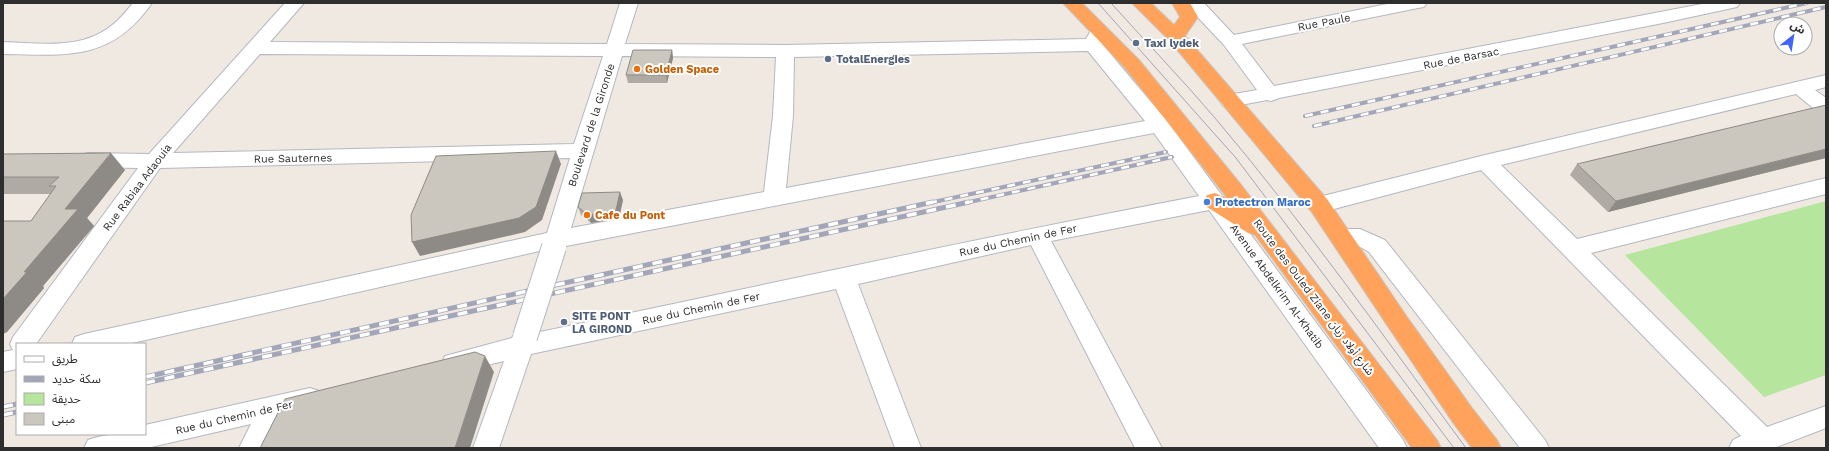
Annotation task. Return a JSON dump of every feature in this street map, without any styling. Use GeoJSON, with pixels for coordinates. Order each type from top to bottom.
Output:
{"type":"FeatureCollection","features":[{"type":"Feature","properties":{"kind":"highway","name":"Route des Ouled Ziane شارع أولاد زيان"},"geometry":{"type":"LineString","coordinates":[[1072,3],[1096,38],[1132,64],[1270,236],[1428,448]]}},
{"type":"Feature","properties":{"kind":"highway"},"geometry":{"type":"LineString","coordinates":[[1141,3],[1175,36],[1319,205],[1342,237],[1399,324],[1463,416],[1488,448]]}},
{"type":"Feature","properties":{"kind":"highway"},"geometry":{"type":"LineString","coordinates":[[1175,36],[1189,17],[1189,3]]}},
{"type":"Feature","properties":{"kind":"highway"},"geometry":{"type":"LineString","coordinates":[[1215,201],[1270,236]]}},
{"type":"Feature","properties":{"kind":"street"},"geometry":{"type":"LineString","coordinates":[[3,48],[74,48],[88,45],[109,36],[143,3]]}},
{"type":"Feature","properties":{"kind":"street","name":"Rue Rabiaa Adaouia"},"geometry":{"type":"LineString","coordinates":[[23,343],[154,161],[294,3]]}},
{"type":"Feature","properties":{"kind":"street","name":"Boulevard de la Gironde"},"geometry":{"type":"LineString","coordinates":[[524,342],[629,3]]}},
{"type":"Feature","properties":{"kind":"street"},"geometry":{"type":"LineString","coordinates":[[1189,3],[1230,41],[1271,95]]}},
{"type":"Feature","properties":{"kind":"street","name":"Rue Paule"},"geometry":{"type":"LineString","coordinates":[[1230,41],[1418,3]]}},
{"type":"Feature","properties":{"kind":"street","name":"Rue de Barsac"},"geometry":{"type":"LineString","coordinates":[[1230,102],[1271,95],[1685,7],[1731,3]]}},
{"type":"Feature","properties":{"kind":"street"},"geometry":{"type":"LineString","coordinates":[[254,48],[785,51],[1096,38]]}},
{"type":"Feature","properties":{"kind":"street","name":"Avenue Abdelkrim Al-Khatib"},"geometry":{"type":"LineString","coordinates":[[1096,38],[1394,448]]}},
{"type":"Feature","properties":{"kind":"street"},"geometry":{"type":"LineString","coordinates":[[774,197],[783,116],[785,51]]}},
{"type":"Feature","properties":{"kind":"street"},"geometry":{"type":"LineString","coordinates":[[1319,205],[1485,162],[1826,81]]}},
{"type":"Feature","properties":{"kind":"street"},"geometry":{"type":"LineString","coordinates":[[1800,88],[1826,108]]}},
{"type":"Feature","properties":{"kind":"street"},"geometry":{"type":"LineString","coordinates":[[89,343],[774,197],[1159,125]]}},
{"type":"Feature","properties":{"kind":"street","name":"Rue Sauternes"},"geometry":{"type":"LineString","coordinates":[[67,159],[154,161],[582,151]]}},
{"type":"Feature","properties":{"kind":"street"},"geometry":{"type":"LineString","coordinates":[[1485,162],[1573,249],[1752,444],[1826,417]]}},
{"type":"Feature","properties":{"kind":"street"},"geometry":{"type":"LineString","coordinates":[[1573,249],[1826,186]]}},
{"type":"Feature","properties":{"kind":"street","name":"Rue du Chemin de Fer"},"geometry":{"type":"LineString","coordinates":[[432,369],[524,342],[844,278],[1037,235],[1215,201]]}},
{"type":"Feature","properties":{"kind":"street"},"geometry":{"type":"LineString","coordinates":[[1037,235],[1149,448]]}},
{"type":"Feature","properties":{"kind":"street"},"geometry":{"type":"LineString","coordinates":[[1342,237],[1360,237],[1376,246],[1536,448]]}},
{"type":"Feature","properties":{"kind":"street"},"geometry":{"type":"LineString","coordinates":[[844,278],[908,448]]}},
{"type":"Feature","properties":{"kind":"street"},"geometry":{"type":"LineString","coordinates":[[486,448],[524,342]]}},
{"type":"Feature","properties":{"kind":"street","name":"Rue du Chemin de Fer"},"geometry":{"type":"LineString","coordinates":[[97,448],[333,393]]}},
{"type":"Feature","properties":{"kind":"street"},"geometry":{"type":"LineString","coordinates":[[252,448],[273,408]]}},
{"type":"Feature","properties":{"kind":"green space"},"geometry":{"type":"Polygon","coordinates":[[[1826,201],[1826,375],[1764,397],[1625,255],[1826,201]]]}},
{"type":"Feature","properties":{"kind":"building"},"geometry":{"type":"Polygon","coordinates":[[[633,50],[672,50],[666,75],[626,75],[633,50]]]}},
{"type":"Feature","properties":{"kind":"building"},"geometry":{"type":"Polygon","coordinates":[[[1826,105],[1826,149],[1616,201],[1577,164],[1826,105]]]}},
{"type":"Feature","properties":{"kind":"building"},"geometry":{"type":"Polygon","coordinates":[[[556,151],[536,207],[519,218],[412,242],[411,215],[436,156],[556,151]]]}},
{"type":"Feature","properties":{"kind":"building"},"geometry":{"type":"Polygon","coordinates":[[[111,153],[65,209],[78,209],[3,299],[3,221],[31,221],[56,186],[49,186],[59,177],[3,177],[3,154],[111,153]]]}},
{"type":"Feature","properties":{"kind":"building"},"geometry":{"type":"Polygon","coordinates":[[[620,192],[616,210],[588,215],[578,207],[582,193],[620,192]]]}},
{"type":"Feature","properties":{"kind":"building"},"geometry":{"type":"Polygon","coordinates":[[[475,352],[485,356],[455,448],[260,448],[285,399],[475,352]]]}},
{"type":"Feature","properties":{"kind":"tram line"},"geometry":{"type":"LineString","coordinates":[[1098,3],[1236,158],[1454,448]]}},
{"type":"Feature","properties":{"kind":"tram line"},"geometry":{"type":"LineString","coordinates":[[1111,3],[1202,103],[1280,198],[1312,239],[1466,448]]}},
{"type":"Feature","properties":{"kind":"railway"},"geometry":{"type":"LineString","coordinates":[[1305,116],[1807,3]]}},
{"type":"Feature","properties":{"kind":"railway"},"geometry":{"type":"LineString","coordinates":[[1314,126],[1826,7]]}},
{"type":"Feature","properties":{"kind":"railway"},"geometry":{"type":"LineString","coordinates":[[929,203],[1166,152]]}},
{"type":"Feature","properties":{"kind":"railway"},"geometry":{"type":"LineString","coordinates":[[965,203],[1172,157]]}},
{"type":"Feature","properties":{"kind":"railway"},"geometry":{"type":"LineString","coordinates":[[146,377],[933,202]]}},
{"type":"Feature","properties":{"kind":"railway"},"geometry":{"type":"LineString","coordinates":[[146,383],[969,202]]}},
{"type":"Feature","properties":{"kind":"railway"},"geometry":{"type":"LineString","coordinates":[[3,407],[16,404]]}},
{"type":"Feature","properties":{"kind":"railway"},"geometry":{"type":"LineString","coordinates":[[3,415],[16,412]]}},
{"type":"Feature","properties":{"kind":"place","name":"Taxi lydek"},"geometry":{"type":"Point","coordinates":[1136,43]}},
{"type":"Feature","properties":{"kind":"place","name":"TotalEnergies"},"geometry":{"type":"Point","coordinates":[828,59]}},
{"type":"Feature","properties":{"kind":"place","name":"Golden Space"},"geometry":{"type":"Point","coordinates":[637,69]}},
{"type":"Feature","properties":{"kind":"place","name":"Protectron Maroc"},"geometry":{"type":"Point","coordinates":[1207,202]}},
{"type":"Feature","properties":{"kind":"place","name":"Cafe du Pont"},"geometry":{"type":"Point","coordinates":[587,215]}},
{"type":"Feature","properties":{"kind":"place","name":"SITE PONT LA GIROND"},"geometry":{"type":"Point","coordinates":[564,322]}}]}
